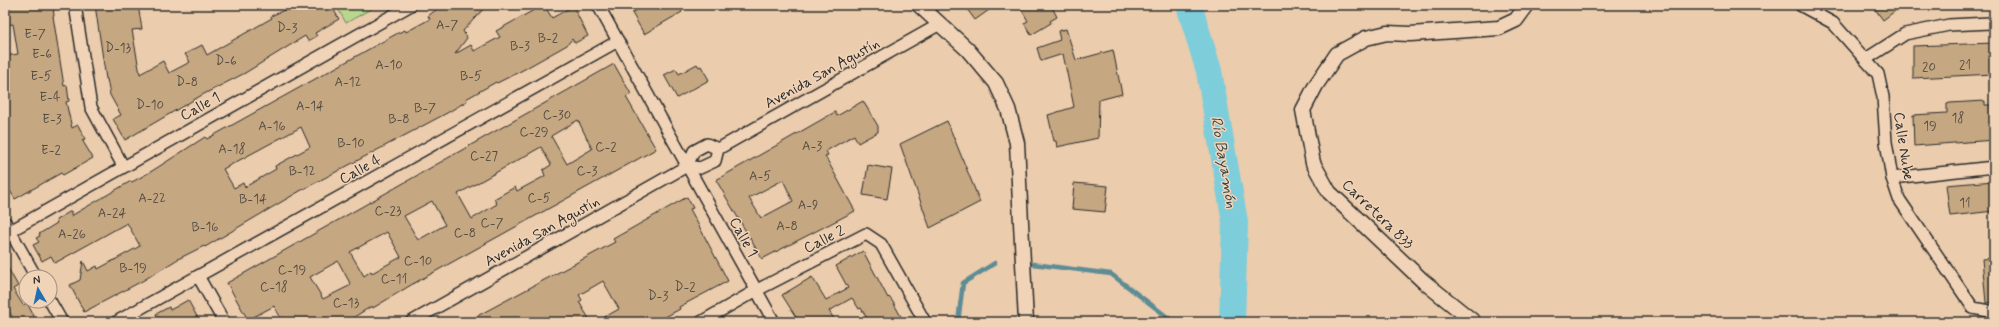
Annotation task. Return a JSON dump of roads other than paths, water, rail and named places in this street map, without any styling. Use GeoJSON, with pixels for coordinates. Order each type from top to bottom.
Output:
{"type":"FeatureCollection","features":[{"type":"Feature","properties":{"kind":"street"},"geometry":{"type":"LineString","coordinates":[[75,5],[91,107],[123,166]]}},
{"type":"Feature","properties":{"kind":"street","name":"Calle 1"},"geometry":{"type":"LineString","coordinates":[[7,229],[411,5]]}},
{"type":"Feature","properties":{"kind":"street"},"geometry":{"type":"LineString","coordinates":[[598,5],[687,166]]}},
{"type":"Feature","properties":{"kind":"street"},"geometry":{"type":"LineString","coordinates":[[919,5],[967,49],[996,83],[1008,109],[1017,143],[1026,322]]}},
{"type":"Feature","properties":{"kind":"street","name":"Carretera 833"},"geometry":{"type":"LineString","coordinates":[[1474,322],[1423,281],[1329,192],[1313,163],[1303,110],[1316,85],[1337,54],[1366,38],[1387,32],[1410,34],[1499,28],[1516,20],[1527,5]]}},
{"type":"Feature","properties":{"kind":"street","name":"Calle Nube"},"geometry":{"type":"LineString","coordinates":[[1800,5],[1833,23],[1878,74],[1883,97],[1886,142],[1892,178],[1899,199],[1973,308],[1994,312]]}},
{"type":"Feature","properties":{"kind":"street"},"geometry":{"type":"LineString","coordinates":[[1866,59],[1905,34],[1949,25],[1990,23]]}},
{"type":"Feature","properties":{"kind":"street","name":"Avenida San Agustín"},"geometry":{"type":"LineString","coordinates":[[687,166],[700,168],[715,161],[718,149],[940,24]]}},
{"type":"Feature","properties":{"kind":"street","name":"Calle 4"},"geometry":{"type":"LineString","coordinates":[[116,322],[618,41]]}},
{"type":"Feature","properties":{"kind":"street","name":"Avenida San Agustín"},"geometry":{"type":"LineString","coordinates":[[410,322],[687,166],[694,151],[707,144],[718,149]]}},
{"type":"Feature","properties":{"kind":"street","name":"Calle 1"},"geometry":{"type":"LineString","coordinates":[[687,166],[774,322]]}},
{"type":"Feature","properties":{"kind":"street"},"geometry":{"type":"LineString","coordinates":[[1892,178],[1994,168]]}},
{"type":"Feature","properties":{"kind":"street"},"geometry":{"type":"LineString","coordinates":[[7,229],[31,269]]}},
{"type":"Feature","properties":{"kind":"street","name":"Calle 2"},"geometry":{"type":"LineString","coordinates":[[701,322],[757,290],[866,234],[881,244],[925,322]]}},
{"type":"Feature","properties":{"kind":"street"},"geometry":{"type":"LineString","coordinates":[[198,276],[224,322]]}},
{"type":"Feature","properties":{"kind":"street"},"geometry":{"type":"LineString","coordinates":[[55,309],[62,322]]}},
{"type":"Feature","properties":{"kind":"waterway","name":"Río Bayamón"},"geometry":{"type":"LineString","coordinates":[[1189,5],[1209,71],[1235,222],[1232,322]]}},
{"type":"Feature","properties":{"kind":"waterway"},"geometry":{"type":"LineString","coordinates":[[958,322],[963,283],[995,263]]}},
{"type":"Feature","properties":{"kind":"waterway"},"geometry":{"type":"LineString","coordinates":[[1033,264],[1111,274],[1174,322]]}}]}
